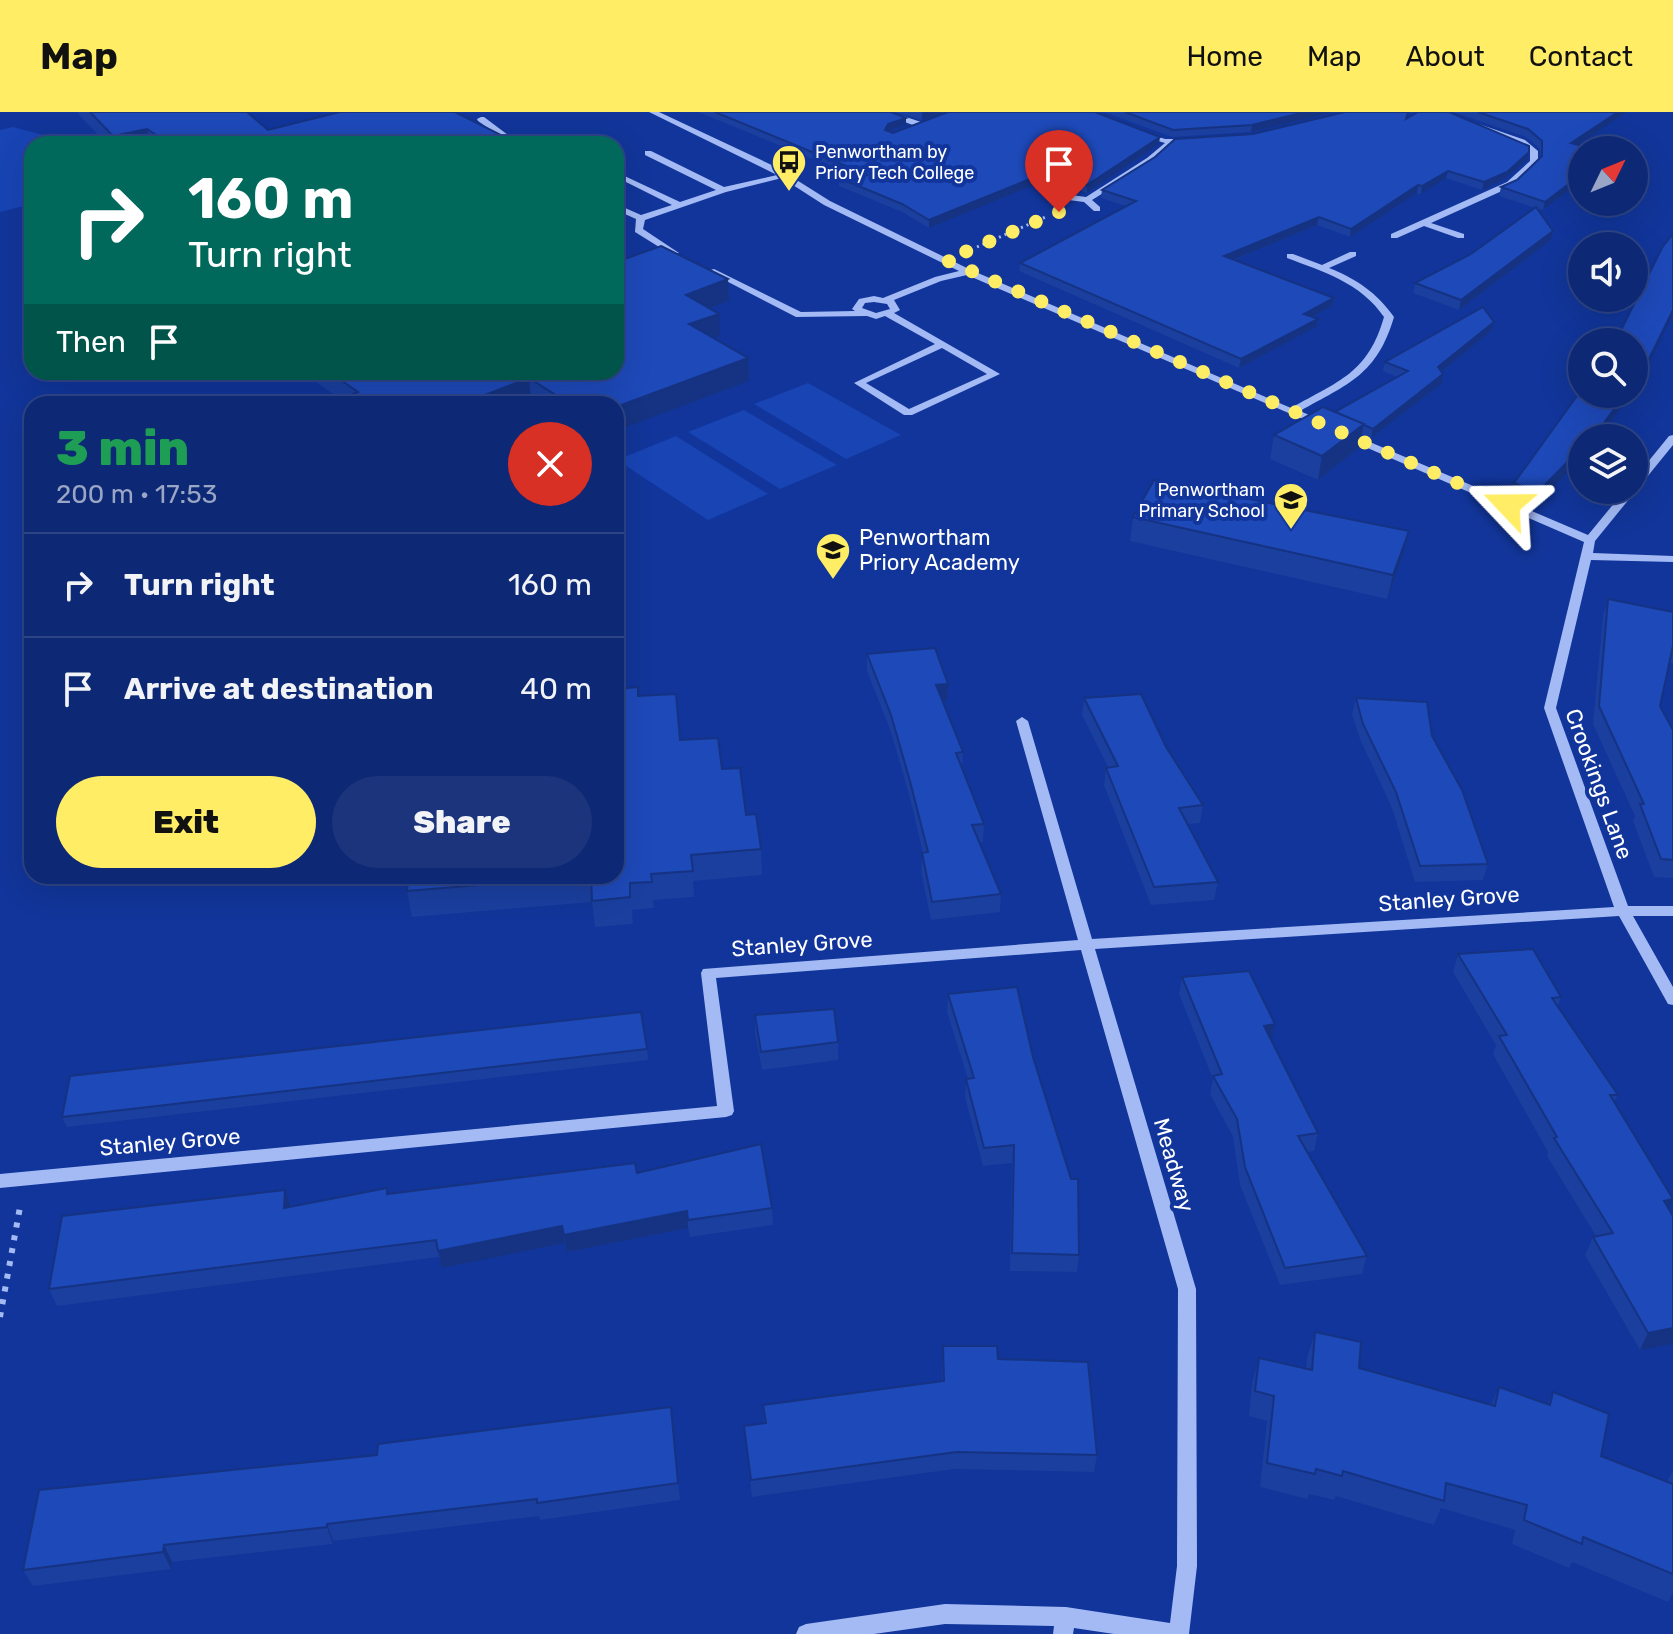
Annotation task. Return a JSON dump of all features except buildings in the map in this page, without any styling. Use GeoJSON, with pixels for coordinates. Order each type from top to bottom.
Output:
{"type":"FeatureCollection","features":[{"type":"Feature","properties":{"kind":"street"},"geometry":{"type":"LineString","coordinates":[[653,112],[782,176],[866,223],[968,272],[1590,540]]}},
{"type":"Feature","properties":{"kind":"street"},"geometry":{"type":"LineString","coordinates":[[1394,236],[1510,184],[1534,162],[1534,151],[1522,142],[1437,112]]}},
{"type":"Feature","properties":{"kind":"street"},"geometry":{"type":"LineString","coordinates":[[892,114],[921,125]]}},
{"type":"Feature","properties":{"kind":"street"},"geometry":{"type":"LineString","coordinates":[[481,119],[505,136]]}},
{"type":"Feature","properties":{"kind":"street"},"geometry":{"type":"LineString","coordinates":[[907,130],[935,121]]}},
{"type":"Feature","properties":{"kind":"street"},"geometry":{"type":"LineString","coordinates":[[1139,131],[1171,142],[1198,140]]}},
{"type":"Feature","properties":{"kind":"street"},"geometry":{"type":"LineString","coordinates":[[1087,200],[1150,160],[1171,142]]}},
{"type":"Feature","properties":{"kind":"street"},"geometry":{"type":"LineString","coordinates":[[648,153],[723,190]]}},
{"type":"Feature","properties":{"kind":"street"},"geometry":{"type":"LineString","coordinates":[[624,211],[641,218],[723,190],[782,176]]}},
{"type":"Feature","properties":{"kind":"street"},"geometry":{"type":"LineString","coordinates":[[624,178],[679,205]]}},
{"type":"Feature","properties":{"kind":"street"},"geometry":{"type":"LineString","coordinates":[[1056,196],[1087,200],[1097,209]]}},
{"type":"Feature","properties":{"kind":"street"},"geometry":{"type":"LineString","coordinates":[[641,218],[638,230],[691,261]]}},
{"type":"Feature","properties":{"kind":"street"},"geometry":{"type":"LineString","coordinates":[[1424,223],[1461,236]]}},
{"type":"Feature","properties":{"kind":"street"},"geometry":{"type":"LineString","coordinates":[[1322,268],[1353,254]]}},
{"type":"Feature","properties":{"kind":"street"},"geometry":{"type":"LineString","coordinates":[[1290,256],[1353,282],[1378,298],[1389,317],[1384,340],[1368,368],[1291,412]]}},
{"type":"Feature","properties":{"kind":"street"},"geometry":{"type":"LineString","coordinates":[[705,268],[799,315],[888,314],[995,374],[908,413],[859,383],[941,345]]}},
{"type":"Feature","properties":{"kind":"street"},"geometry":{"type":"LineString","coordinates":[[864,314],[857,309],[859,303],[867,299],[886,300],[938,279],[968,272]]}},
{"type":"Feature","properties":{"kind":"street"},"geometry":{"type":"LineString","coordinates":[[886,300],[895,307],[888,314]]}},
{"type":"Feature","properties":{"kind":"street","name":"Crookings Lane"},"geometry":{"type":"LineString","coordinates":[[1648,468],[1673,438]]}},
{"type":"Feature","properties":{"kind":"street","name":"Crookings Lane"},"geometry":{"type":"LineString","coordinates":[[1619,504],[1590,540],[1550,708],[1623,911],[1673,1000]]}},
{"type":"Feature","properties":{"kind":"street"},"geometry":{"type":"LineString","coordinates":[[1586,556],[1673,559]]}},
{"type":"Feature","properties":{"kind":"street","name":"Meadway"},"geometry":{"type":"LineString","coordinates":[[1022,721],[1187,1289],[1187,1566],[1179,1634]]}},
{"type":"Feature","properties":{"kind":"street","name":"Stanley Grove"},"geometry":{"type":"LineString","coordinates":[[0,1181],[726,1111],[708,973],[1087,944],[1623,911],[1673,911]]}},
{"type":"Feature","properties":{"kind":"street"},"geometry":{"type":"LineString","coordinates":[[806,1634],[945,1614],[1179,1634]]}},
{"type":"Feature","properties":{"kind":"path"},"geometry":{"type":"LineString","coordinates":[[946,260],[1087,200]]}},
{"type":"Feature","properties":{"kind":"path"},"geometry":{"type":"LineString","coordinates":[[0,1317],[26,1178]]}},
{"type":"Feature","properties":{"kind":"shaded area"},"geometry":{"type":"Polygon","coordinates":[[[13,127],[47,136],[24,136],[24,206],[0,212],[0,130],[13,127]]]}},
{"type":"Feature","properties":{"kind":"shaded area"},"geometry":{"type":"Polygon","coordinates":[[[808,383],[901,435],[846,459],[754,404],[808,383]]]}},
{"type":"Feature","properties":{"kind":"shaded area"},"geometry":{"type":"Polygon","coordinates":[[[744,410],[837,465],[780,489],[688,432],[744,410]]]}},
{"type":"Feature","properties":{"kind":"shaded area"},"geometry":{"type":"Polygon","coordinates":[[[676,436],[768,494],[708,520],[624,465],[624,457],[676,436]]]}},
{"type":"Feature","properties":{"kind":"place","name":"Penwortham by Priory Tech College"},"geometry":{"type":"Point","coordinates":[789,193]}},
{"type":"Feature","properties":{"kind":"place","name":"Penwortham Primary School"},"geometry":{"type":"Point","coordinates":[1291,531]}},
{"type":"Feature","properties":{"kind":"place","name":"Penwortham Priory Academy"},"geometry":{"type":"Point","coordinates":[833,581]}},
{"type":"Feature","properties":{"kind":"route"},"geometry":{"type":"LineString","coordinates":[[1059,212],[946,260],[1508,505]]}}]}
